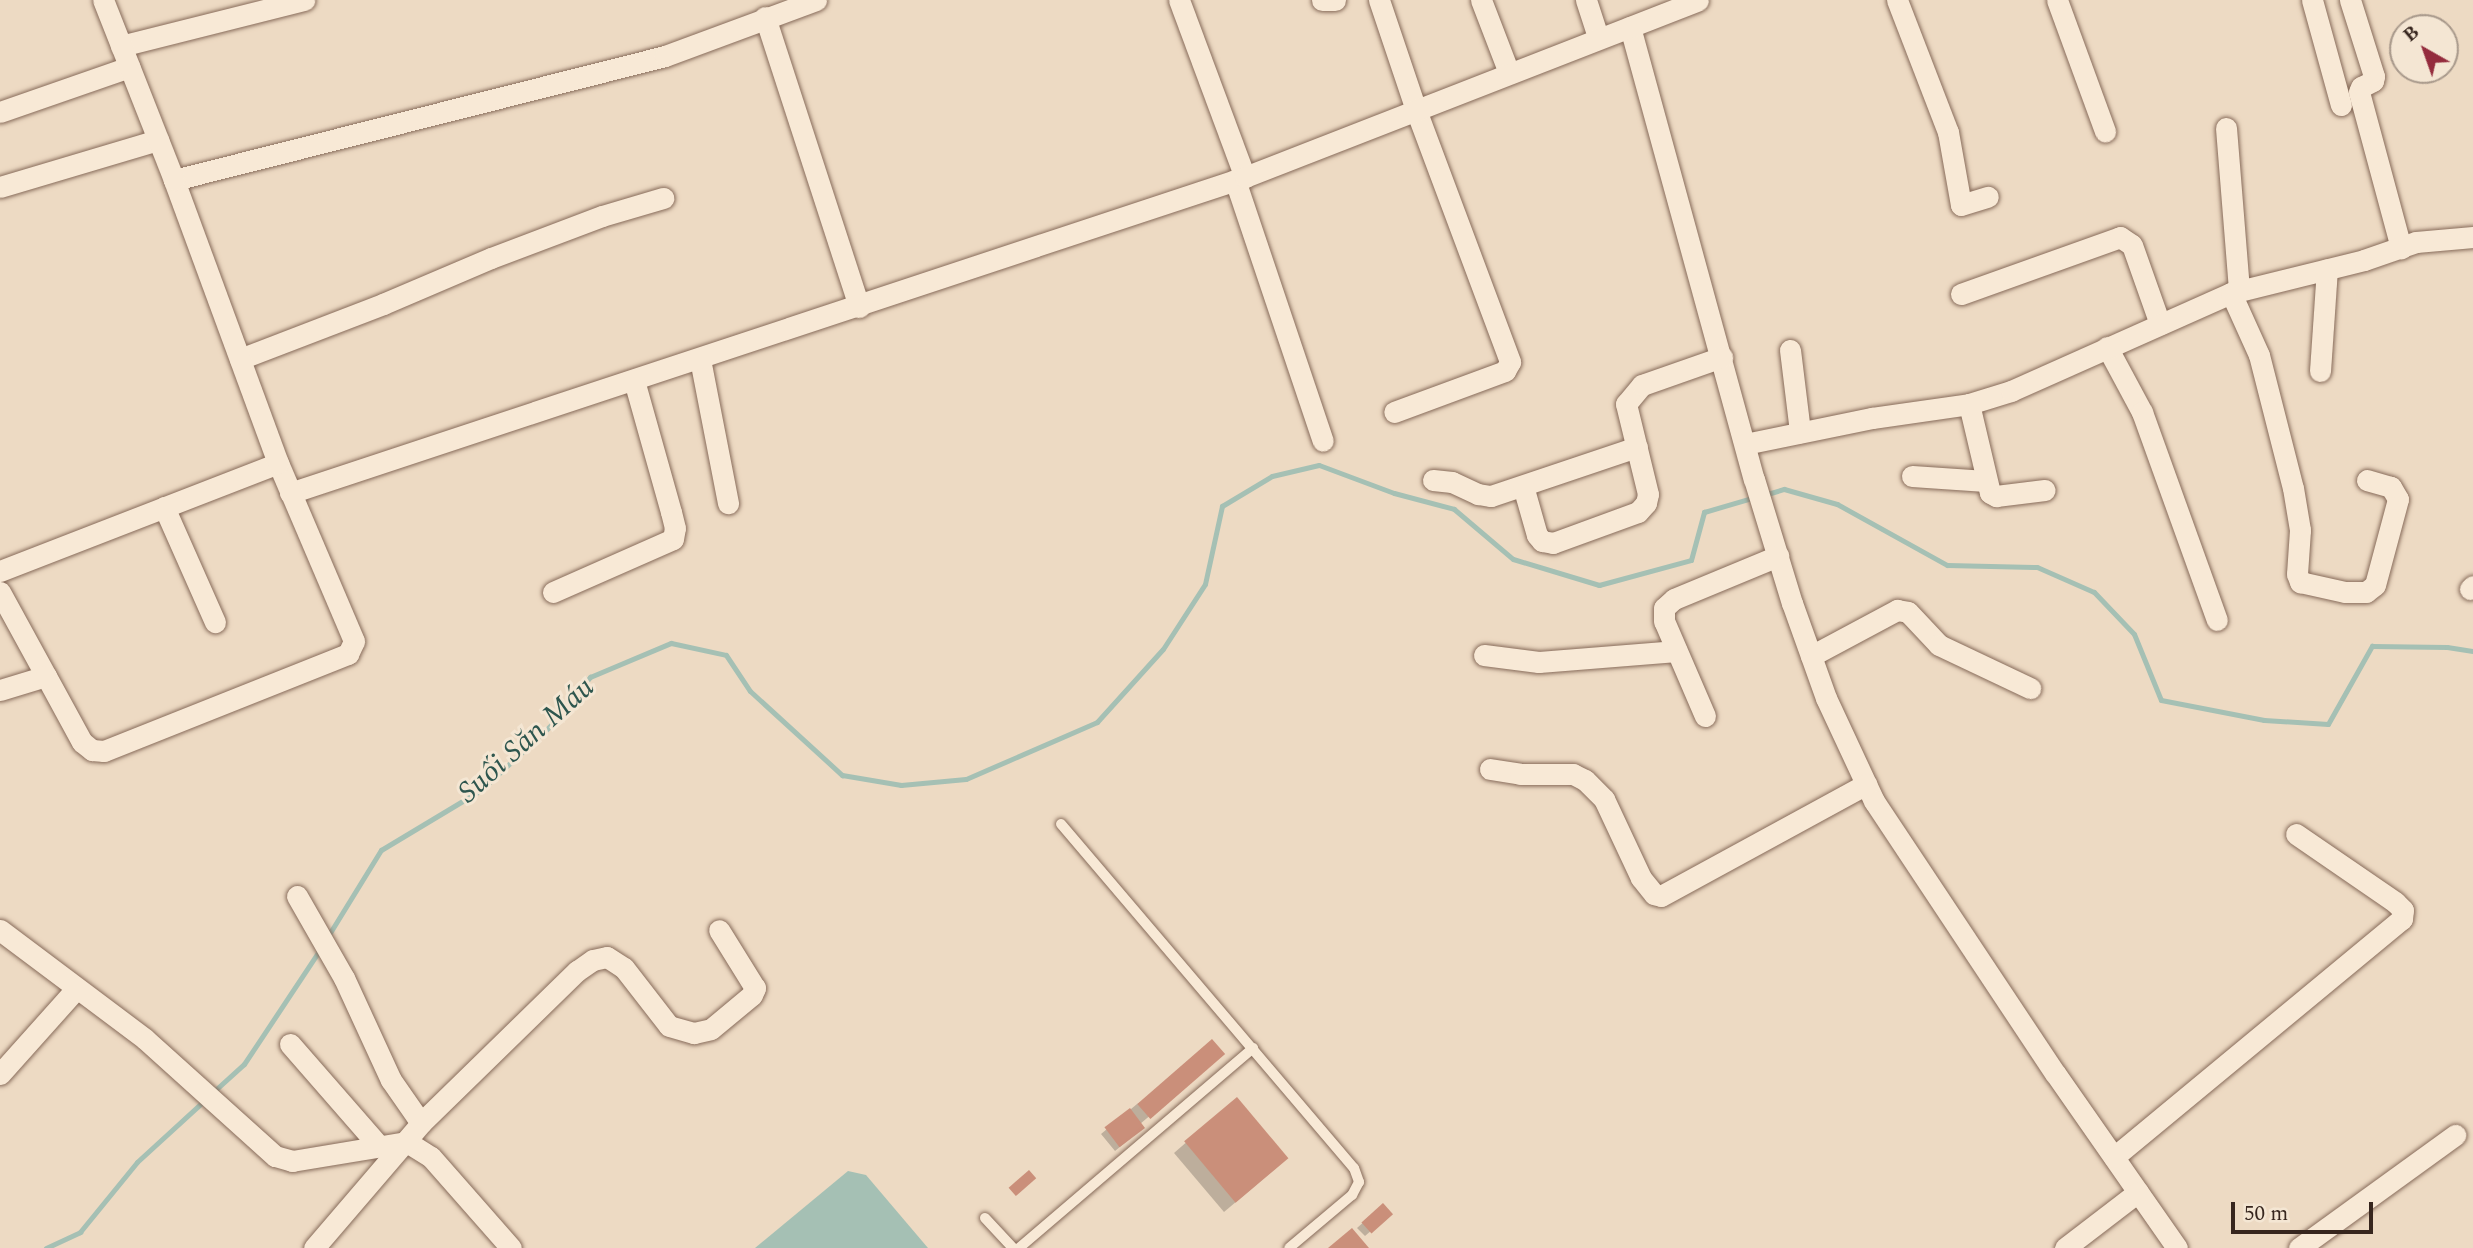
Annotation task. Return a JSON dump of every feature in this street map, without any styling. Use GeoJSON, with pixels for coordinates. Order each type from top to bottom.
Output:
{"type":"FeatureCollection","features":[{"type":"Feature","properties":{"kind":"street"},"geometry":{"type":"LineString","coordinates":[[0,592],[82,742],[92,750],[104,751],[348,654],[354,641],[290,494],[174,180],[103,0]]}},
{"type":"Feature","properties":{"kind":"street"},"geometry":{"type":"LineString","coordinates":[[121,46],[304,0]]}},
{"type":"Feature","properties":{"kind":"street"},"geometry":{"type":"LineString","coordinates":[[174,180],[665,56],[816,0]]}},
{"type":"Feature","properties":{"kind":"street"},"geometry":{"type":"LineString","coordinates":[[1179,0],[1240,178],[1323,441]]}},
{"type":"Feature","properties":{"kind":"street"},"geometry":{"type":"LineString","coordinates":[[1322,0],[1335,0]]}},
{"type":"Feature","properties":{"kind":"street"},"geometry":{"type":"LineString","coordinates":[[1378,0],[1510,362],[1505,371],[1394,412]]}},
{"type":"Feature","properties":{"kind":"street"},"geometry":{"type":"LineString","coordinates":[[1481,0],[1509,73]]}},
{"type":"Feature","properties":{"kind":"street"},"geometry":{"type":"LineString","coordinates":[[1586,0],[1598,38]]}},
{"type":"Feature","properties":{"kind":"street"},"geometry":{"type":"LineString","coordinates":[[290,494],[859,307],[1240,178],[1698,0]]}},
{"type":"Feature","properties":{"kind":"street"},"geometry":{"type":"LineString","coordinates":[[1896,0],[1948,132],[1961,205],[1988,197]]}},
{"type":"Feature","properties":{"kind":"street"},"geometry":{"type":"LineString","coordinates":[[2057,0],[2105,131]]}},
{"type":"Feature","properties":{"kind":"street"},"geometry":{"type":"LineString","coordinates":[[2312,0],[2341,105]]}},
{"type":"Feature","properties":{"kind":"street"},"geometry":{"type":"LineString","coordinates":[[2350,0],[2374,78],[2361,86],[2359,92],[2401,248]]}},
{"type":"Feature","properties":{"kind":"street"},"geometry":{"type":"LineString","coordinates":[[765,17],[859,307]]}},
{"type":"Feature","properties":{"kind":"street"},"geometry":{"type":"LineString","coordinates":[[1630,27],[1763,508],[1826,698],[1874,801],[2177,1248]]}},
{"type":"Feature","properties":{"kind":"street"},"geometry":{"type":"LineString","coordinates":[[0,112],[129,66]]}},
{"type":"Feature","properties":{"kind":"street"},"geometry":{"type":"LineString","coordinates":[[2226,128],[2235,292],[2259,355],[2293,488],[2300,530],[2297,574],[2300,582],[2345,592],[2366,592],[2375,585],[2398,499],[2391,487],[2367,480]]}},
{"type":"Feature","properties":{"kind":"street"},"geometry":{"type":"LineString","coordinates":[[0,187],[158,140]]}},
{"type":"Feature","properties":{"kind":"street"},"geometry":{"type":"LineString","coordinates":[[240,359],[383,304],[503,253],[602,216],[663,198]]}},
{"type":"Feature","properties":{"kind":"street"},"geometry":{"type":"LineString","coordinates":[[1961,294],[2120,237],[2132,245],[2160,324]]}},
{"type":"Feature","properties":{"kind":"street"},"geometry":{"type":"LineString","coordinates":[[1745,444],[1872,418],[1969,404],[2011,391],[2235,292],[2327,270],[2416,242],[2473,237]]}},
{"type":"Feature","properties":{"kind":"street"},"geometry":{"type":"LineString","coordinates":[[2320,371],[2327,270]]}},
{"type":"Feature","properties":{"kind":"street"},"geometry":{"type":"LineString","coordinates":[[2107,347],[2142,412],[2217,620]]}},
{"type":"Feature","properties":{"kind":"street"},"geometry":{"type":"LineString","coordinates":[[1790,350],[1800,432]]}},
{"type":"Feature","properties":{"kind":"street"},"geometry":{"type":"LineString","coordinates":[[1523,486],[1537,535],[1542,541],[1553,543],[1638,512],[1646,503],[1648,494],[1626,404],[1633,392],[1642,385],[1722,356]]}},
{"type":"Feature","properties":{"kind":"street"},"geometry":{"type":"LineString","coordinates":[[699,359],[728,503]]}},
{"type":"Feature","properties":{"kind":"street"},"geometry":{"type":"LineString","coordinates":[[553,592],[673,539],[671,512],[634,380]]}},
{"type":"Feature","properties":{"kind":"street"},"geometry":{"type":"LineString","coordinates":[[1969,404],[1986,481],[1993,496],[2045,490]]}},
{"type":"Feature","properties":{"kind":"street"},"geometry":{"type":"LineString","coordinates":[[1433,480],[1452,482],[1478,494],[1491,496],[1636,447]]}},
{"type":"Feature","properties":{"kind":"street"},"geometry":{"type":"LineString","coordinates":[[0,570],[278,463]]}},
{"type":"Feature","properties":{"kind":"street"},"geometry":{"type":"LineString","coordinates":[[1912,476],[1986,481]]}},
{"type":"Feature","properties":{"kind":"street"},"geometry":{"type":"LineString","coordinates":[[164,507],[215,622]]}},
{"type":"Feature","properties":{"kind":"street"},"geometry":{"type":"LineString","coordinates":[[1704,716],[1664,621],[1664,608],[1674,599],[1778,556]]}},
{"type":"Feature","properties":{"kind":"street"},"geometry":{"type":"LineString","coordinates":[[1811,656],[1897,610],[1908,612],[1938,645],[2030,688]]}},
{"type":"Feature","properties":{"kind":"street"},"geometry":{"type":"LineString","coordinates":[[1484,655],[1539,662],[1677,651]]}},
{"type":"Feature","properties":{"kind":"street"},"geometry":{"type":"LineString","coordinates":[[0,690],[46,676]]}},
{"type":"Feature","properties":{"kind":"street"},"geometry":{"type":"LineString","coordinates":[[1490,769],[1520,775],[1573,774],[1585,780],[1604,799],[1641,878],[1654,894],[1661,896],[1866,784]]}},
{"type":"Feature","properties":{"kind":"street"},"geometry":{"type":"LineString","coordinates":[[2114,1157],[2402,919],[2403,910],[2395,902],[2296,834]]}},
{"type":"Feature","properties":{"kind":"street"},"geometry":{"type":"LineString","coordinates":[[297,895],[391,1080],[421,1123]]}},
{"type":"Feature","properties":{"kind":"street"},"geometry":{"type":"LineString","coordinates":[[0,930],[145,1039],[283,1160],[292,1161],[407,1142],[431,1157],[511,1248]]}},
{"type":"Feature","properties":{"kind":"street"},"geometry":{"type":"LineString","coordinates":[[314,1248],[421,1123],[577,971],[593,960],[607,957],[624,968],[669,1026],[694,1033],[711,1029],[752,995],[755,988],[719,930]]}},
{"type":"Feature","properties":{"kind":"street"},"geometry":{"type":"LineString","coordinates":[[0,1074],[77,988]]}},
{"type":"Feature","properties":{"kind":"street"},"geometry":{"type":"LineString","coordinates":[[290,1044],[378,1145]]}},
{"type":"Feature","properties":{"kind":"street"},"geometry":{"type":"LineString","coordinates":[[2299,1248],[2455,1135]]}},
{"type":"Feature","properties":{"kind":"street"},"geometry":{"type":"LineString","coordinates":[[2065,1248],[2138,1192]]}},
{"type":"Feature","properties":{"kind":"lane"},"geometry":{"type":"LineString","coordinates":[[1061,824],[1354,1167],[1359,1182],[1352,1195],[1289,1248]]}},
{"type":"Feature","properties":{"kind":"lane"},"geometry":{"type":"LineString","coordinates":[[1019,1248],[1254,1048]]}},
{"type":"Feature","properties":{"kind":"lane"},"geometry":{"type":"LineString","coordinates":[[985,1217],[1013,1248]]}},
{"type":"Feature","properties":{"kind":"shaded area"},"geometry":{"type":"Polygon","coordinates":[[[848,1171],[866,1175],[928,1248],[755,1248],[848,1171]]]}},
{"type":"Feature","properties":{"kind":"building"},"geometry":{"type":"Polygon","coordinates":[[[1212,1039],[1225,1054],[1150,1119],[1137,1104],[1212,1039]]]}},
{"type":"Feature","properties":{"kind":"building"},"geometry":{"type":"Polygon","coordinates":[[[1237,1097],[1288,1158],[1236,1203],[1184,1141],[1237,1097]]]}},
{"type":"Feature","properties":{"kind":"building"},"geometry":{"type":"Polygon","coordinates":[[[1130,1108],[1145,1128],[1119,1147],[1104,1127],[1130,1108]]]}},
{"type":"Feature","properties":{"kind":"building"},"geometry":{"type":"Polygon","coordinates":[[[1029,1170],[1036,1178],[1016,1196],[1009,1188],[1029,1170]]]}},
{"type":"Feature","properties":{"kind":"building"},"geometry":{"type":"Polygon","coordinates":[[[1383,1203],[1393,1214],[1371,1234],[1361,1222],[1383,1203]]]}},
{"type":"Feature","properties":{"kind":"building"},"geometry":{"type":"Polygon","coordinates":[[[1352,1228],[1369,1248],[1328,1248],[1352,1228]]]}},
{"type":"Feature","properties":{"kind":"waterway","name":"Suối Săn Máu"},"geometry":{"type":"LineString","coordinates":[[328,936],[381,850],[481,790],[549,727],[590,677],[671,643],[726,655],[750,691],[842,775],[901,785],[966,779],[1097,722],[1163,649],[1205,584],[1222,506],[1272,476],[1319,465],[1394,493],[1454,509],[1513,559],[1599,585],[1691,560],[1704,512],[1755,497]]}},
{"type":"Feature","properties":{"kind":"waterway","name":"Suối Săn Máu"},"geometry":{"type":"LineString","coordinates":[[1764,495],[1784,489],[1837,504],[1947,565],[2037,567],[2094,592],[2134,634],[2161,700],[2264,720],[2328,724],[2372,646],[2447,647],[2473,651]]}},
{"type":"Feature","properties":{"kind":"waterway","name":"Suối Săn Máu"},"geometry":{"type":"LineString","coordinates":[[212,1093],[244,1064],[321,948]]}},
{"type":"Feature","properties":{"kind":"waterway","name":"Suối Săn Máu"},"geometry":{"type":"LineString","coordinates":[[46,1248],[80,1232],[137,1162],[205,1100]]}}]}
